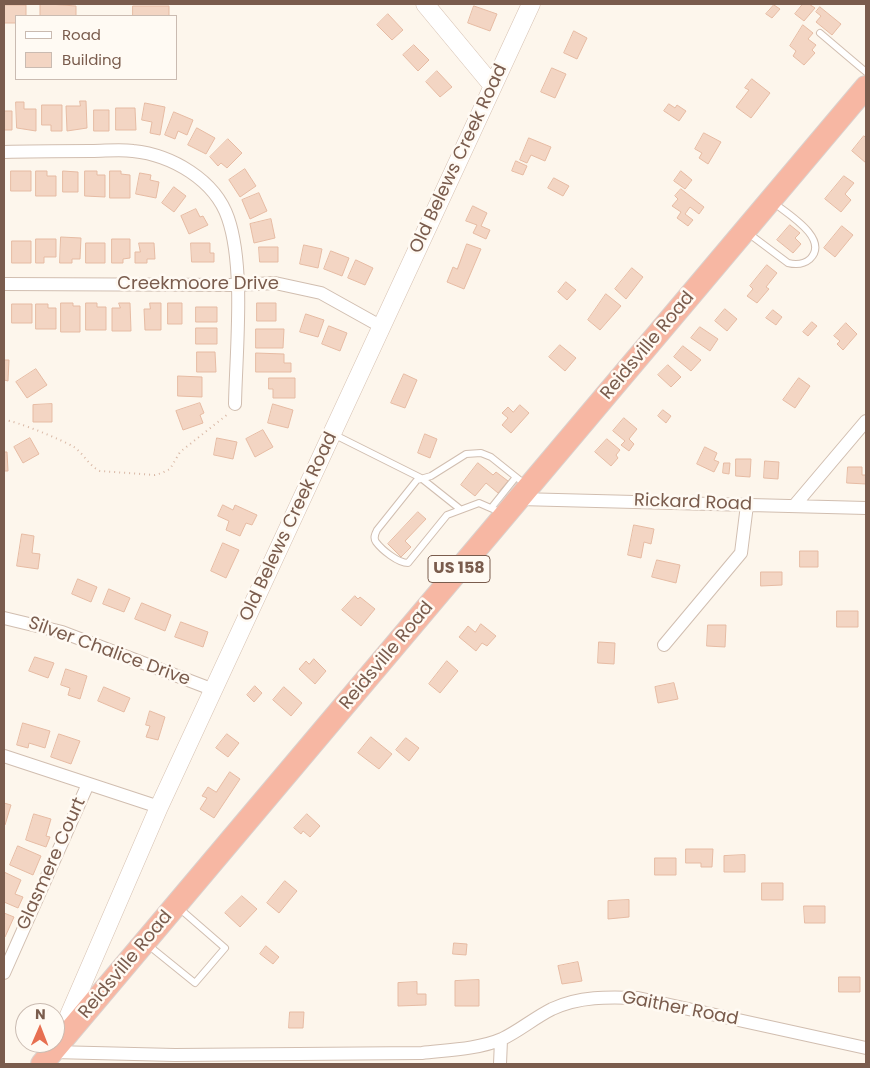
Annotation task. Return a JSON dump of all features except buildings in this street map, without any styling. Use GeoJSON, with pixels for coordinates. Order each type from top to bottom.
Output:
{"type":"FeatureCollection","features":[{"type":"Feature","properties":{"kind":"highway","name":"Reidsville Road"},"geometry":{"type":"LineString","coordinates":[[48,1058],[512,497],[771,200],[866,87]]}},
{"type":"Feature","properties":{"kind":"street"},"geometry":{"type":"LineString","coordinates":[[424,4],[493,86]]}},
{"type":"Feature","properties":{"kind":"street","name":"Old Belews Creek Road"},"geometry":{"type":"LineString","coordinates":[[48,1058],[159,807],[531,4]]}},
{"type":"Feature","properties":{"kind":"street"},"geometry":{"type":"LineString","coordinates":[[4,152],[134,151],[177,163],[201,179],[221,203],[228,217],[234,240],[237,285],[236,404]]}},
{"type":"Feature","properties":{"kind":"street","name":"Creekmoore Drive"},"geometry":{"type":"LineString","coordinates":[[4,284],[237,285],[275,283],[321,293],[382,327]]}},
{"type":"Feature","properties":{"kind":"street"},"geometry":{"type":"LineString","coordinates":[[794,506],[866,421]]}},
{"type":"Feature","properties":{"kind":"street","name":"Rickard Road"},"geometry":{"type":"LineString","coordinates":[[512,497],[866,508]]}},
{"type":"Feature","properties":{"kind":"street"},"geometry":{"type":"LineString","coordinates":[[664,645],[741,553],[747,505]]}},
{"type":"Feature","properties":{"kind":"street","name":"Silver Chalice Drive"},"geometry":{"type":"LineString","coordinates":[[4,618],[62,632],[214,690]]}},
{"type":"Feature","properties":{"kind":"street"},"geometry":{"type":"LineString","coordinates":[[4,756],[159,807]]}},
{"type":"Feature","properties":{"kind":"street","name":"Glasmere Court"},"geometry":{"type":"LineString","coordinates":[[4,972],[88,784]]}},
{"type":"Feature","properties":{"kind":"street","name":"Gaither Road"},"geometry":{"type":"LineString","coordinates":[[48,1058],[175,1060],[422,1053],[463,1048],[500,1040],[552,1009],[578,1000],[604,996],[638,998],[866,1048]]}},
{"type":"Feature","properties":{"kind":"street"},"geometry":{"type":"LineString","coordinates":[[500,1040],[500,1064]]}},
{"type":"Feature","properties":{"kind":"lane"},"geometry":{"type":"LineString","coordinates":[[820,33],[866,72]]}},
{"type":"Feature","properties":{"kind":"lane"},"geometry":{"type":"LineString","coordinates":[[745,230],[788,263],[796,265],[805,263],[812,256],[816,247],[812,235],[771,200]]}},
{"type":"Feature","properties":{"kind":"lane"},"geometry":{"type":"LineString","coordinates":[[332,434],[421,478],[460,509]]}},
{"type":"Feature","properties":{"kind":"lane"},"geometry":{"type":"LineString","coordinates":[[473,453],[491,457],[512,497],[479,503],[447,515],[408,563],[398,560],[376,542],[374,536],[382,523],[421,478],[431,476],[458,457],[473,453]]}},
{"type":"Feature","properties":{"kind":"lane"},"geometry":{"type":"LineString","coordinates":[[145,942],[195,984],[225,948],[176,905]]}},
{"type":"Feature","properties":{"kind":"path"},"geometry":{"type":"LineString","coordinates":[[4,420],[18,421],[73,447],[100,471],[155,475],[170,469],[180,452],[225,418],[236,404]]}}]}
